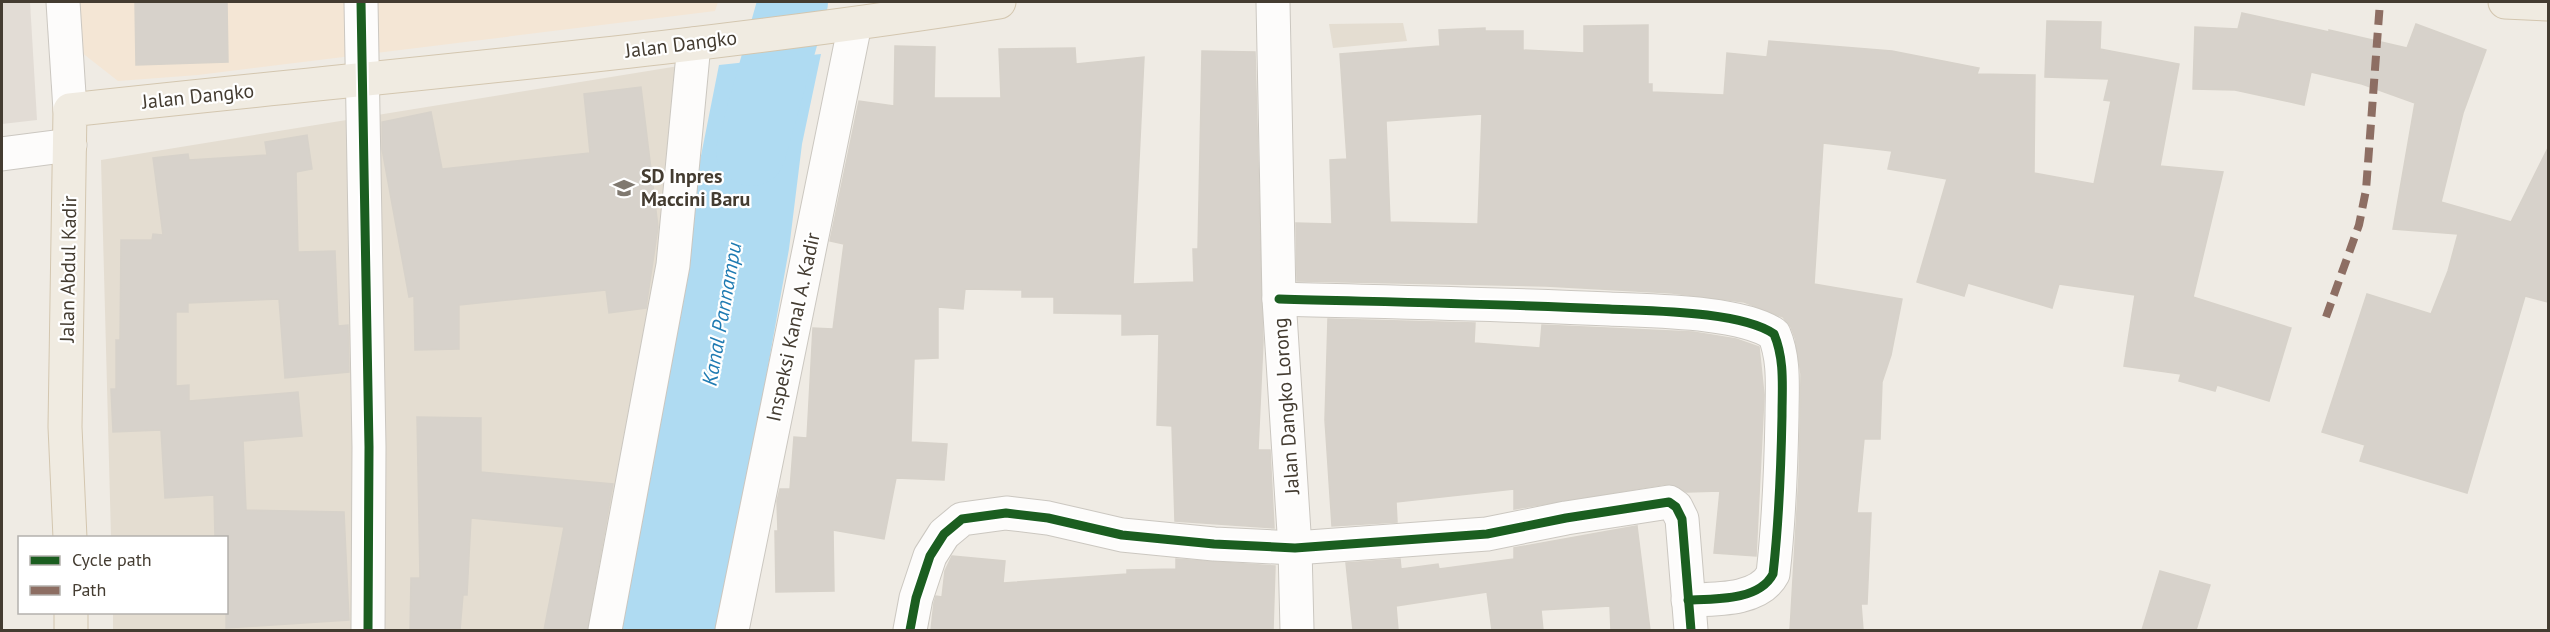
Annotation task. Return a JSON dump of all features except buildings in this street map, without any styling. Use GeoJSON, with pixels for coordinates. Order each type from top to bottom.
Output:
{"type":"FeatureCollection","features":[{"type":"Feature","properties":{"kind":"main road","name":"Jalan Dangko"},"geometry":{"type":"LineString","coordinates":[[70,110],[704,42],[843,25],[890,10],[999,2]]}},
{"type":"Feature","properties":{"kind":"main road"},"geometry":{"type":"LineString","coordinates":[[2505,2],[2548,4]]}},
{"type":"Feature","properties":{"kind":"main road","name":"Jalan Abdul Kadir"},"geometry":{"type":"LineString","coordinates":[[70,110],[65,417],[70,536]]}},
{"type":"Feature","properties":{"kind":"main road"},"geometry":{"type":"LineString","coordinates":[[71,614],[71,630]]}},
{"type":"Feature","properties":{"kind":"street","name":"Jalan Abdul Kadir"},"geometry":{"type":"LineString","coordinates":[[63,2],[70,110]]}},
{"type":"Feature","properties":{"kind":"street"},"geometry":{"type":"LineString","coordinates":[[361,2],[369,447],[368,630]]}},
{"type":"Feature","properties":{"kind":"street","name":"Jalan Dangko Lorong"},"geometry":{"type":"LineString","coordinates":[[1273,2],[1280,299],[1295,548],[1297,630]]}},
{"type":"Feature","properties":{"kind":"street","name":"Inspeksi Kanal A. Kadir"},"geometry":{"type":"LineString","coordinates":[[732,630],[843,25]]}},
{"type":"Feature","properties":{"kind":"street"},"geometry":{"type":"LineString","coordinates":[[605,630],[673,265],[704,42]]}},
{"type":"Feature","properties":{"kind":"street"},"geometry":{"type":"LineString","coordinates":[[2,154],[70,145]]}},
{"type":"Feature","properties":{"kind":"street"},"geometry":{"type":"LineString","coordinates":[[910,630],[916,598],[930,556],[944,534],[962,519],[1006,513],[1048,518],[1122,535],[1214,544],[1295,548],[1487,534],[1566,518],[1669,502],[1676,507],[1682,519],[1689,615],[1726,598],[1767,584],[1773,574],[1781,454],[1782,390],[1781,350],[1774,334],[1752,323],[1673,313],[1516,305],[1280,299]]}},
{"type":"Feature","properties":{"kind":"shaded area"},"geometry":{"type":"Polygon","coordinates":[[[2,2],[30,2],[37,120],[2,124],[2,2]]]}},
{"type":"Feature","properties":{"kind":"shaded area"},"geometry":{"type":"Polygon","coordinates":[[[80,2],[718,2],[715,11],[198,75],[118,81],[81,52],[80,2]]]}},
{"type":"Feature","properties":{"kind":"shaded area"},"geometry":{"type":"Polygon","coordinates":[[[1403,23],[1407,41],[1333,48],[1329,24],[1403,23]]]}},
{"type":"Feature","properties":{"kind":"shaded area"},"geometry":{"type":"Polygon","coordinates":[[[691,64],[617,630],[113,630],[113,614],[228,614],[228,536],[111,536],[101,160],[691,64]]]}},
{"type":"Feature","properties":{"kind":"water"},"geometry":{"type":"Polygon","coordinates":[[[821,54],[802,144],[789,249],[721,630],[620,630],[696,181],[719,65],[821,54]]]}},
{"type":"Feature","properties":{"kind":"waterway","name":"Kanal Pannampu"},"geometry":{"type":"LineString","coordinates":[[751,151],[793,2]]}},
{"type":"Feature","properties":{"kind":"marked path"},"geometry":{"type":"LineString","coordinates":[[2326,317],[2359,225],[2366,190],[2380,2]]}},
{"type":"Feature","properties":{"kind":"cycle path"},"geometry":{"type":"LineString","coordinates":[[361,2],[369,447],[368,630]]}},
{"type":"Feature","properties":{"kind":"cycle path"},"geometry":{"type":"LineString","coordinates":[[1279,299],[1671,312],[1740,321],[1759,326],[1774,334],[1781,364],[1782,436],[1773,574],[1766,583],[1747,594],[1688,600]]}},
{"type":"Feature","properties":{"kind":"cycle path"},"geometry":{"type":"LineString","coordinates":[[910,630],[916,598],[930,556],[944,534],[962,519],[1006,513],[1048,518],[1122,535],[1214,544],[1295,548],[1487,534],[1566,518],[1669,502],[1676,507],[1682,519],[1691,630]]}},
{"type":"Feature","properties":{"kind":"place","name":"SD Inpres Maccini Baru"},"geometry":{"type":"Point","coordinates":[624,188]}}]}
